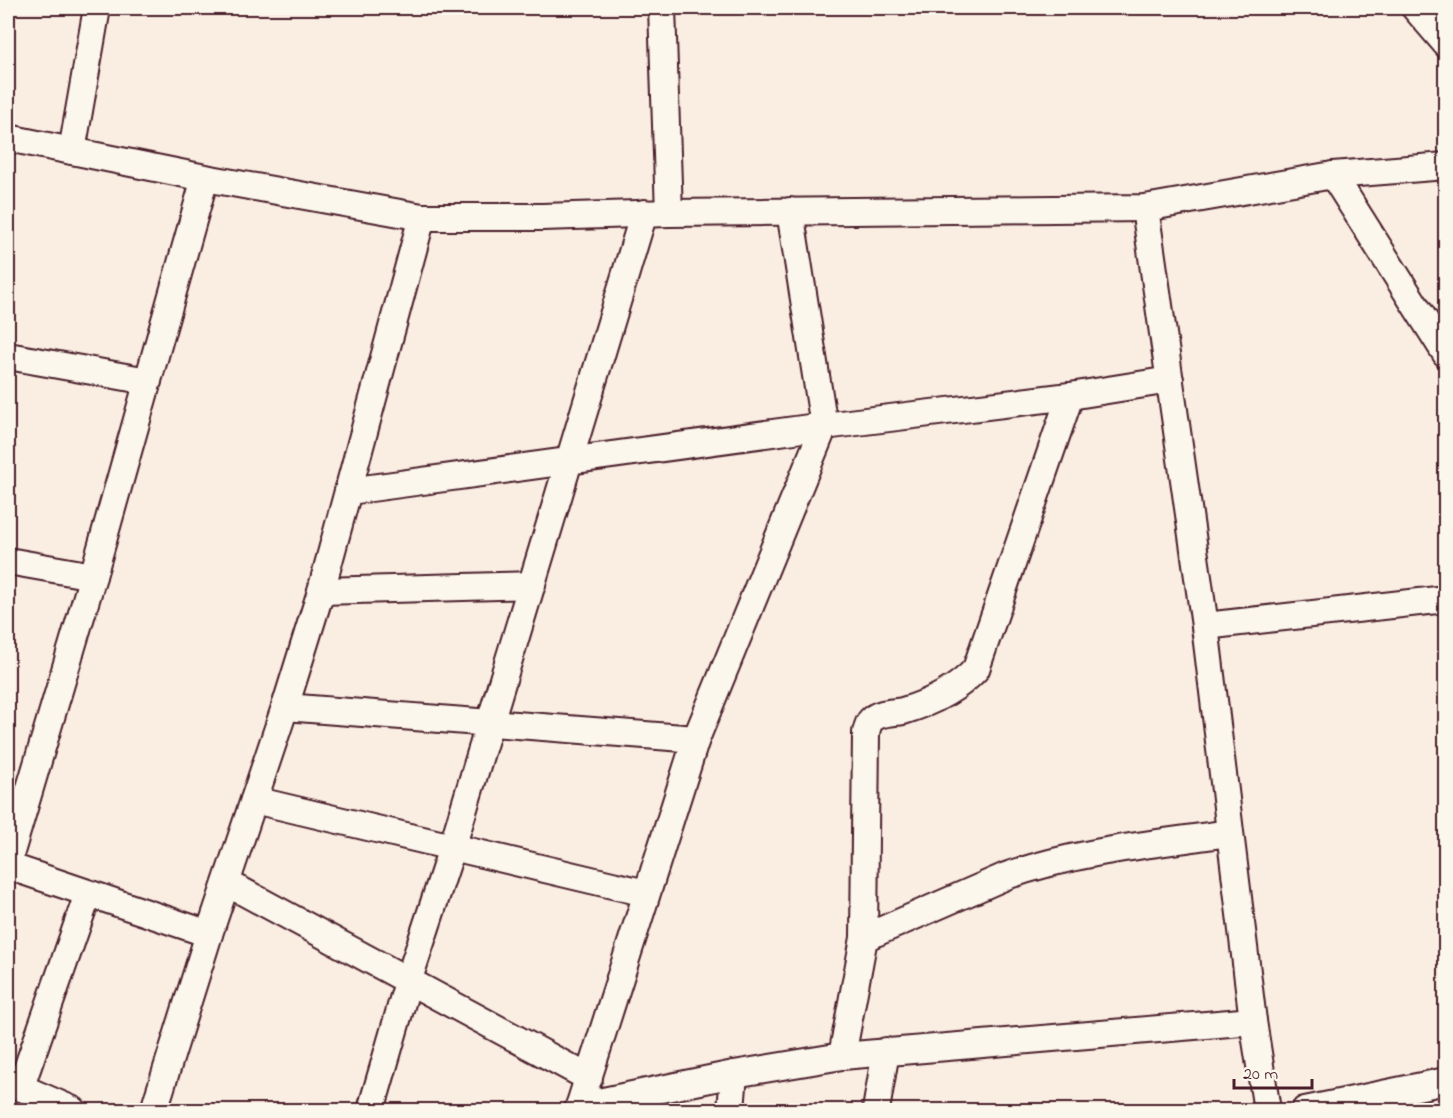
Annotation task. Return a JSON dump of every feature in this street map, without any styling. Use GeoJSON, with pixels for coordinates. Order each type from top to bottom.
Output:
{"type":"FeatureCollection","features":[{"type":"Feature","properties":{"kind":"street"},"geometry":{"type":"LineString","coordinates":[[72,151],[97,8]]}},
{"type":"Feature","properties":{"kind":"street"},"geometry":{"type":"LineString","coordinates":[[662,8],[669,213]]}},
{"type":"Feature","properties":{"kind":"street"},"geometry":{"type":"LineString","coordinates":[[1415,8],[1446,44]]}},
{"type":"Feature","properties":{"kind":"street"},"geometry":{"type":"LineString","coordinates":[[8,138],[205,178],[422,217],[1146,208],[1334,175],[1446,166]]}},
{"type":"Feature","properties":{"kind":"street"},"geometry":{"type":"LineString","coordinates":[[1334,175],[1446,354]]}},
{"type":"Feature","properties":{"kind":"street"},"geometry":{"type":"LineString","coordinates":[[205,178],[93,576],[8,864],[88,894],[209,934]]}},
{"type":"Feature","properties":{"kind":"street"},"geometry":{"type":"LineString","coordinates":[[1146,208],[1205,626],[1253,1021],[1267,1110]]}},
{"type":"Feature","properties":{"kind":"street"},"geometry":{"type":"LineString","coordinates":[[579,1108],[696,739],[824,426],[790,211]]}},
{"type":"Feature","properties":{"kind":"street"},"geometry":{"type":"LineString","coordinates":[[371,1110],[408,982],[453,848],[644,213]]}},
{"type":"Feature","properties":{"kind":"street"},"geometry":{"type":"LineString","coordinates":[[154,1110],[321,591],[422,217]]}},
{"type":"Feature","properties":{"kind":"street"},"geometry":{"type":"LineString","coordinates":[[8,356],[148,381]]}},
{"type":"Feature","properties":{"kind":"street"},"geometry":{"type":"LineString","coordinates":[[349,491],[824,426],[1070,396],[1170,380]]}},
{"type":"Feature","properties":{"kind":"street"},"geometry":{"type":"LineString","coordinates":[[842,1056],[864,938],[866,733],[870,721],[880,715],[902,711],[945,694],[965,681],[976,669],[1070,396]]}},
{"type":"Feature","properties":{"kind":"street"},"geometry":{"type":"LineString","coordinates":[[8,561],[93,576]]}},
{"type":"Feature","properties":{"kind":"street"},"geometry":{"type":"LineString","coordinates":[[321,591],[532,585]]}},
{"type":"Feature","properties":{"kind":"street"},"geometry":{"type":"LineString","coordinates":[[1205,626],[1445,600]]}},
{"type":"Feature","properties":{"kind":"street"},"geometry":{"type":"LineString","coordinates":[[285,707],[696,739]]}},
{"type":"Feature","properties":{"kind":"street"},"geometry":{"type":"LineString","coordinates":[[254,800],[646,893]]}},
{"type":"Feature","properties":{"kind":"street"},"geometry":{"type":"LineString","coordinates":[[864,938],[1029,868],[1094,853],[1229,833]]}},
{"type":"Feature","properties":{"kind":"street"},"geometry":{"type":"LineString","coordinates":[[227,883],[589,1078]]}},
{"type":"Feature","properties":{"kind":"street"},"geometry":{"type":"LineString","coordinates":[[73,1110],[14,1084],[88,894]]}},
{"type":"Feature","properties":{"kind":"street"},"geometry":{"type":"LineString","coordinates":[[579,1108],[734,1074],[842,1056],[1253,1021]]}},
{"type":"Feature","properties":{"kind":"street"},"geometry":{"type":"LineString","coordinates":[[876,1110],[886,1051]]}},
{"type":"Feature","properties":{"kind":"street"},"geometry":{"type":"LineString","coordinates":[[731,1110],[734,1074]]}},
{"type":"Feature","properties":{"kind":"street"},"geometry":{"type":"LineString","coordinates":[[1305,1110],[1446,1081]]}}]}
